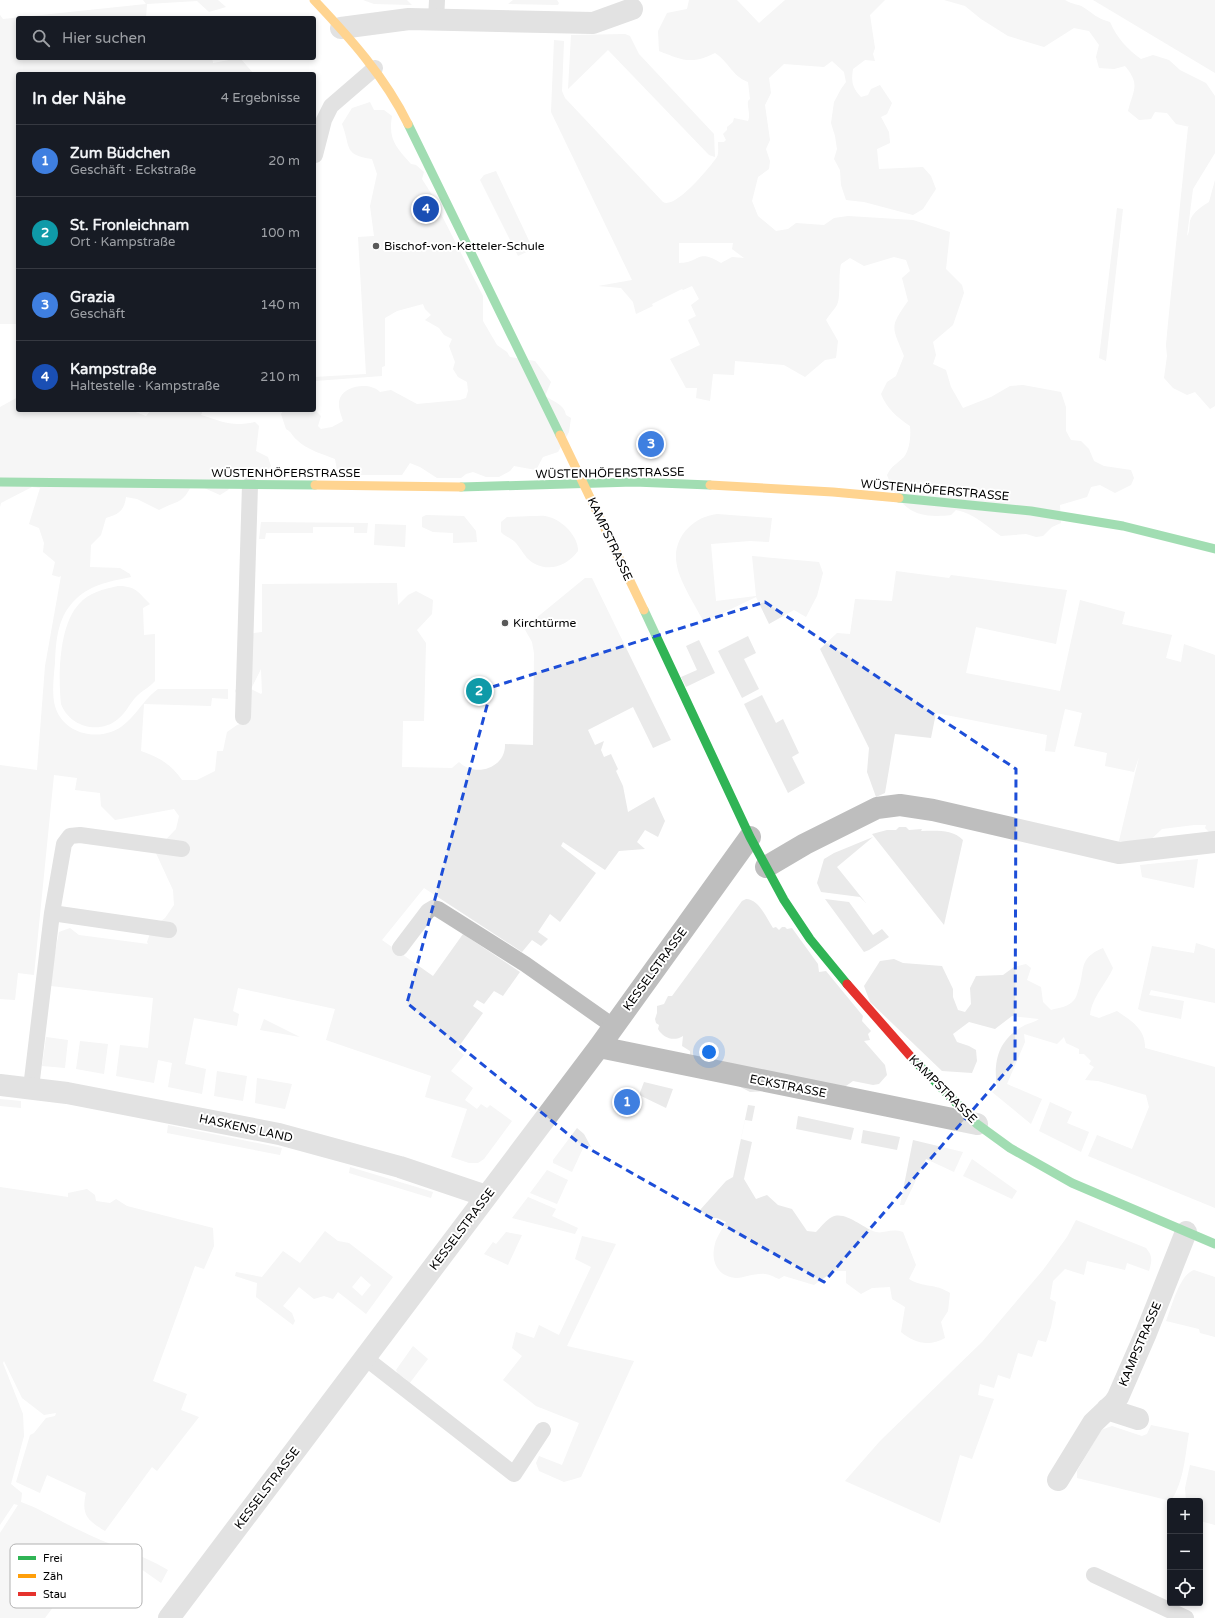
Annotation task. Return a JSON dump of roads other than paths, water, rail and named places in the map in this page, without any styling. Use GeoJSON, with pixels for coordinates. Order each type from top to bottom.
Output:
{"type":"FeatureCollection","features":[{"type":"Feature","properties":{"kind":"street","name":"KAMPSTRASSE"},"geometry":{"type":"LineString","coordinates":[[314,0],[341,28],[375,68],[400,108],[585,485],[750,836],[784,900],[814,944],[837,973],[915,1062],[977,1124],[1010,1148],[1072,1183],[1215,1244]]}},
{"type":"Feature","properties":{"kind":"street"},"geometry":{"type":"LineString","coordinates":[[341,28],[409,19],[436,10],[593,23],[632,9]]}},
{"type":"Feature","properties":{"kind":"street","name":"WÜSTENHÖFERSTRASSE"},"geometry":{"type":"LineString","coordinates":[[0,482],[498,487],[634,482],[709,485],[832,492],[1031,511],[1124,526],[1215,550]]}},
{"type":"Feature","properties":{"kind":"street"},"geometry":{"type":"LineString","coordinates":[[766,867],[805,844],[870,811],[890,805],[906,805],[933,810],[1119,853],[1215,842]]}},
{"type":"Feature","properties":{"kind":"street","name":"KESSELSTRASSE"},"geometry":{"type":"LineString","coordinates":[[169,1618],[364,1357],[599,1048],[613,1026],[750,836]]}},
{"type":"Feature","properties":{"kind":"street","name":"ECKSTRASSE"},"geometry":{"type":"LineString","coordinates":[[599,1048],[977,1124]]}},
{"type":"Feature","properties":{"kind":"street","name":"HASKENS LAND"},"geometry":{"type":"LineString","coordinates":[[0,1085],[31,1088],[150,1108],[279,1134],[400,1167],[486,1196]]}},
{"type":"Feature","properties":{"kind":"street","name":"KAMPSTRASSE"},"geometry":{"type":"LineString","coordinates":[[1058,1480],[1093,1422],[1114,1403],[1128,1374],[1186,1232]]}},
{"type":"Feature","properties":{"kind":"street"},"geometry":{"type":"LineString","coordinates":[[1107,1409],[1138,1419]]}},
{"type":"Feature","properties":{"kind":"lane"},"geometry":{"type":"LineString","coordinates":[[316,151],[324,120],[331,106],[375,68]]}},
{"type":"Feature","properties":{"kind":"lane"},"geometry":{"type":"LineString","coordinates":[[243,717],[250,485]]}},
{"type":"Feature","properties":{"kind":"lane"},"geometry":{"type":"LineString","coordinates":[[31,1088],[52,913],[64,844],[70,836],[80,835],[182,850]]}},
{"type":"Feature","properties":{"kind":"lane"},"geometry":{"type":"LineString","coordinates":[[400,948],[428,911],[433,908],[438,909],[531,968],[613,1026]]}},
{"type":"Feature","properties":{"kind":"lane"},"geometry":{"type":"LineString","coordinates":[[52,913],[169,930]]}},
{"type":"Feature","properties":{"kind":"lane"},"geometry":{"type":"LineString","coordinates":[[364,1357],[514,1474],[543,1430]]}},
{"type":"Feature","properties":{"kind":"lane"},"geometry":{"type":"LineString","coordinates":[[1094,1575],[1186,1618]]}},
{"type":"Feature","properties":{"kind":"place","name":"Kampstraße"},"geometry":{"type":"Point","coordinates":[426,209]}},
{"type":"Feature","properties":{"kind":"place","name":"Bischof-von-Ketteler-Schule"},"geometry":{"type":"Point","coordinates":[376,246]}},
{"type":"Feature","properties":{"kind":"place","name":"Grazia"},"geometry":{"type":"Point","coordinates":[651,444]}},
{"type":"Feature","properties":{"kind":"place","name":"Kirchtürme"},"geometry":{"type":"Point","coordinates":[505,623]}},
{"type":"Feature","properties":{"kind":"place","name":"St. Fronleichnam"},"geometry":{"type":"Point","coordinates":[479,691]}},
{"type":"Feature","properties":{"kind":"place","name":"Zum Büdchen"},"geometry":{"type":"Point","coordinates":[627,1102]}}]}
